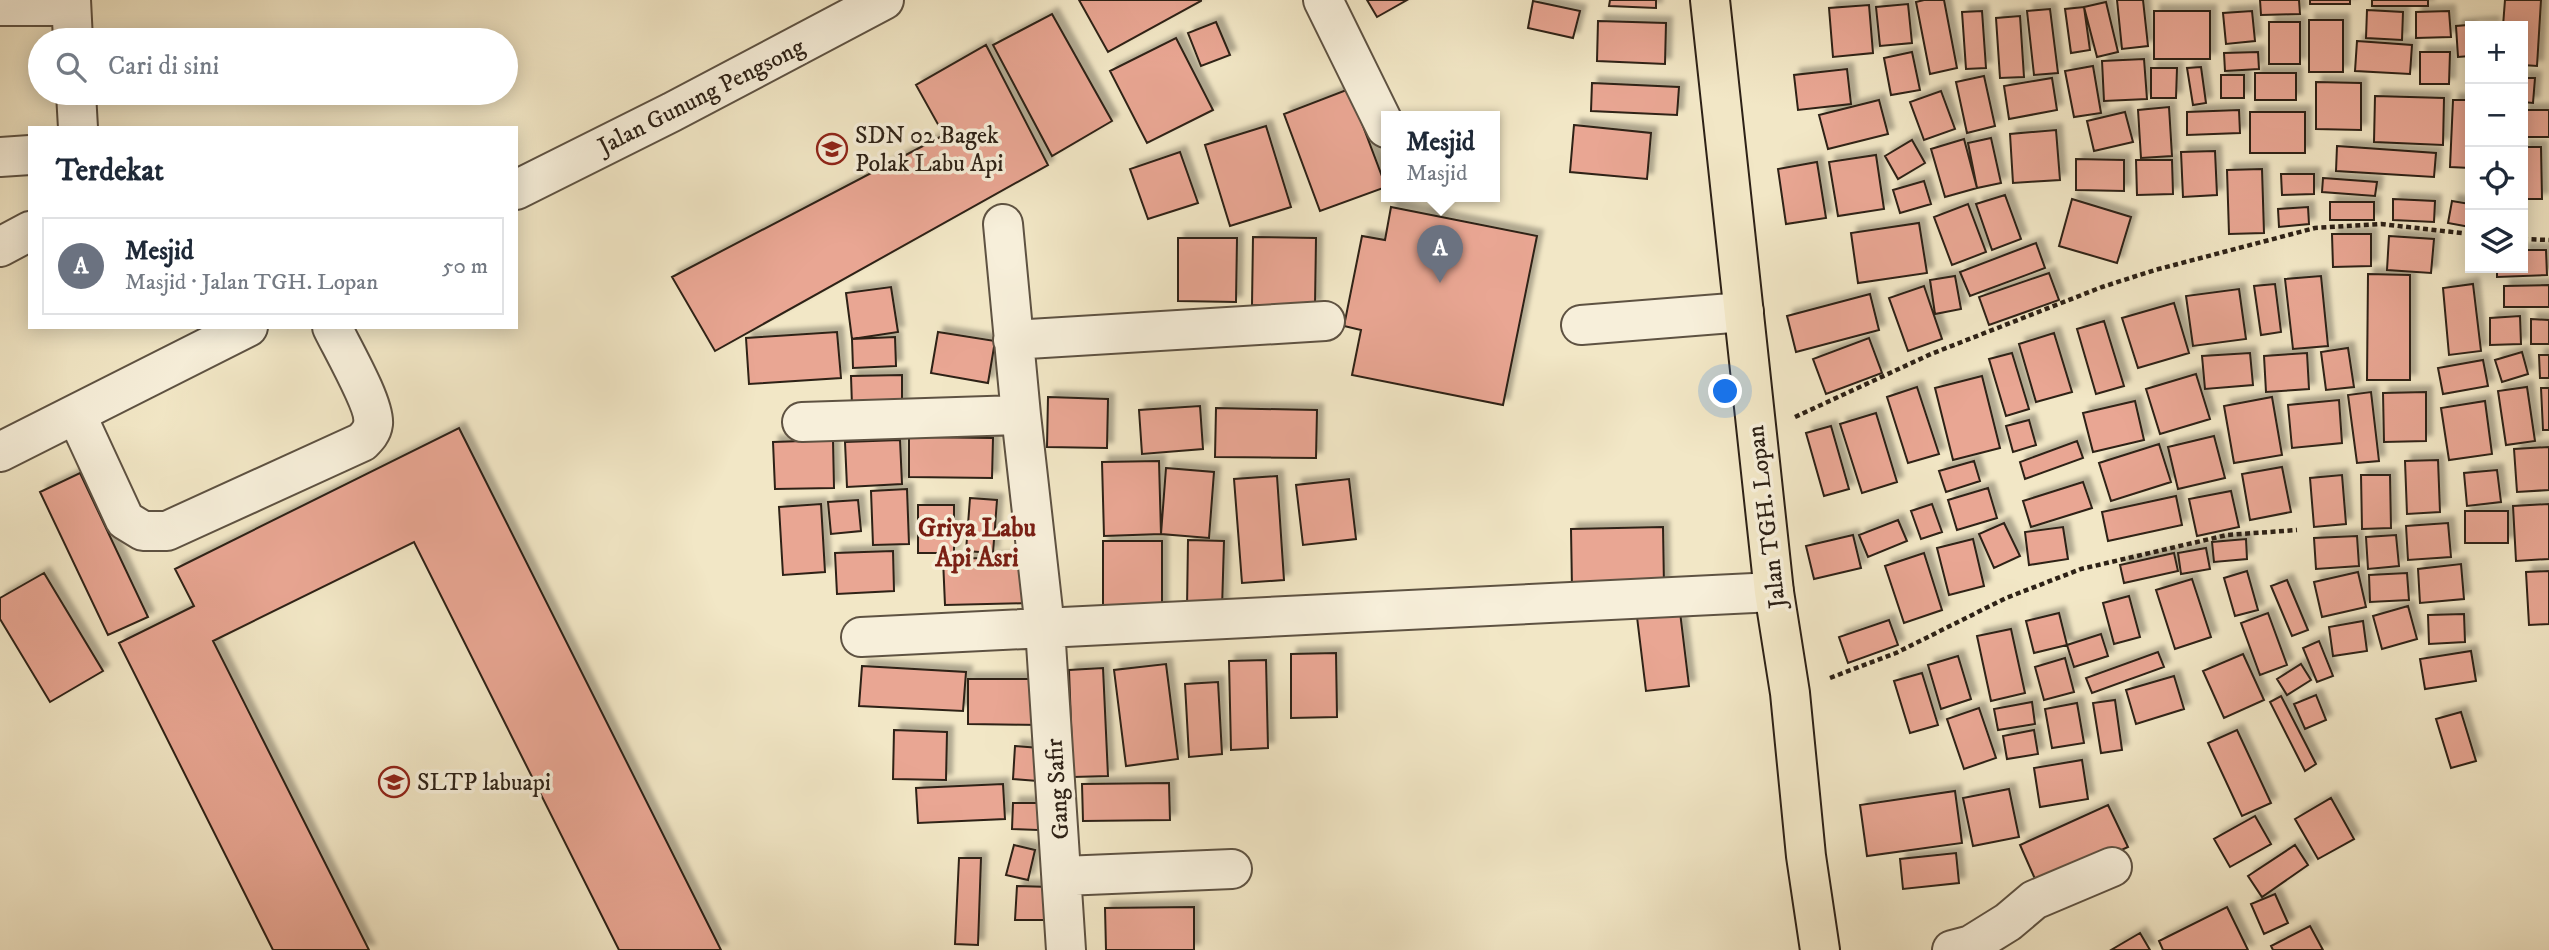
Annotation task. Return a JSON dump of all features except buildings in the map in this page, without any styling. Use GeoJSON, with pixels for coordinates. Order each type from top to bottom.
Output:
{"type":"FeatureCollection","features":[{"type":"Feature","properties":{"kind":"highway","name":"Jalan TGH. Lopan"},"geometry":{"type":"LineString","coordinates":[[1710,0],[1774,592],[1790,693],[1806,856],[1820,950]]}},
{"type":"Feature","properties":{"kind":"street","name":"Jalan Gunung Pengsong"},"geometry":{"type":"LineString","coordinates":[[518,189],[672,112],[884,0]]}},
{"type":"Feature","properties":{"kind":"street"},"geometry":{"type":"LineString","coordinates":[[1323,0],[1381,118]]}},
{"type":"Feature","properties":{"kind":"street"},"geometry":{"type":"LineString","coordinates":[[0,6],[71,15]]}},
{"type":"Feature","properties":{"kind":"street"},"geometry":{"type":"LineString","coordinates":[[77,105],[78,126]]}},
{"type":"Feature","properties":{"kind":"street"},"geometry":{"type":"LineString","coordinates":[[0,157],[28,155]]}},
{"type":"Feature","properties":{"kind":"street","name":"Gang Safir"},"geometry":{"type":"LineString","coordinates":[[1003,224],[1045,628],[1066,950]]}},
{"type":"Feature","properties":{"kind":"street"},"geometry":{"type":"LineString","coordinates":[[0,247],[28,232]]}},
{"type":"Feature","properties":{"kind":"street"},"geometry":{"type":"LineString","coordinates":[[1581,326],[1744,312]]}},
{"type":"Feature","properties":{"kind":"street"},"geometry":{"type":"LineString","coordinates":[[1013,340],[1325,321]]}},
{"type":"Feature","properties":{"kind":"street"},"geometry":{"type":"LineString","coordinates":[[0,452],[76,414],[193,339],[239,329]]}},
{"type":"Feature","properties":{"kind":"street"},"geometry":{"type":"LineString","coordinates":[[76,414],[125,520],[143,531],[167,531],[362,442],[370,433],[374,424],[370,405],[333,329]]}},
{"type":"Feature","properties":{"kind":"street"},"geometry":{"type":"LineString","coordinates":[[802,422],[1021,415]]}},
{"type":"Feature","properties":{"kind":"street"},"geometry":{"type":"LineString","coordinates":[[861,638],[1774,592]]}},
{"type":"Feature","properties":{"kind":"street"},"geometry":{"type":"LineString","coordinates":[[1952,950],[1970,945],[2008,922],[2034,900],[2112,867]]}},
{"type":"Feature","properties":{"kind":"street"},"geometry":{"type":"LineString","coordinates":[[1063,876],[1232,869]]}},
{"type":"Feature","properties":{"kind":"path"},"geometry":{"type":"LineString","coordinates":[[1756,435],[1931,354],[2102,287],[2155,270],[2315,228],[2381,224],[2465,233]]}},
{"type":"Feature","properties":{"kind":"path"},"geometry":{"type":"LineString","coordinates":[[2528,239],[2549,240]]}},
{"type":"Feature","properties":{"kind":"path"},"geometry":{"type":"LineString","coordinates":[[1790,693],[1896,653],[2006,598],[2081,569],[2227,535],[2297,530]]}},
{"type":"Feature","properties":{"kind":"place","name":"SDN 02 Bagek Polak Labu Api"},"geometry":{"type":"Point","coordinates":[832,149]}},
{"type":"Feature","properties":{"kind":"place","name":"Mesjid"},"geometry":{"type":"Point","coordinates":[1440,283]}},
{"type":"Feature","properties":{"kind":"place","name":"SLTP labuapi"},"geometry":{"type":"Point","coordinates":[394,782]}},
{"type":"Feature","properties":{"kind":"district","name":"Griya Labu Api Asri"},"geometry":{"type":"Point","coordinates":[977,542]}}]}
